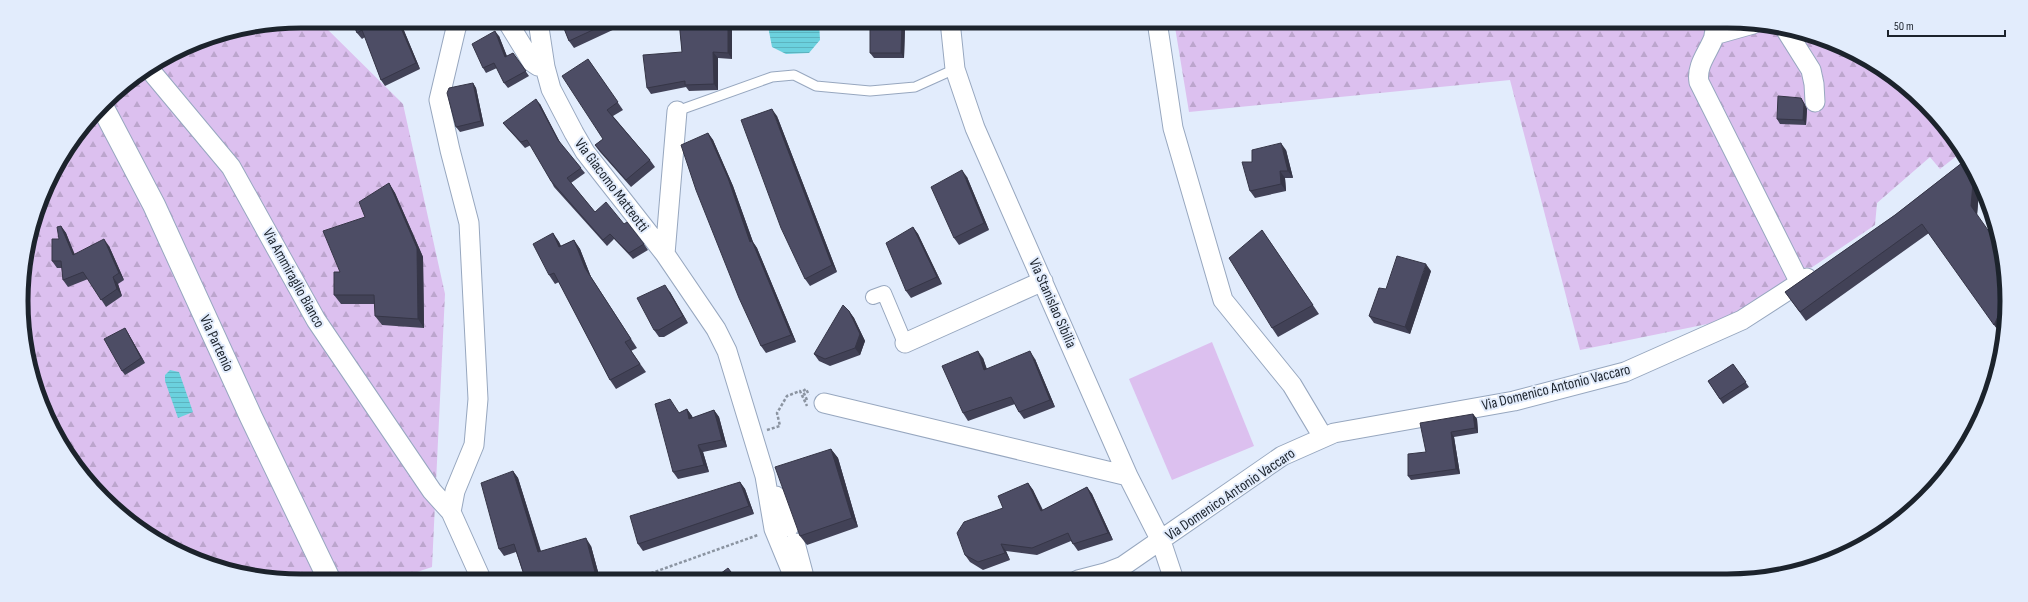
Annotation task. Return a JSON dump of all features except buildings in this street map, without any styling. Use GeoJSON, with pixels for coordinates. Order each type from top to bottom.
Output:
{"type":"FeatureCollection","features":[{"type":"Feature","properties":{"kind":"main road","name":"Via Partenio"},"geometry":{"type":"LineString","coordinates":[[105,111],[154,205],[251,417],[327,574]]}},
{"type":"Feature","properties":{"kind":"street"},"geometry":{"type":"LineString","coordinates":[[451,28],[439,100],[469,223],[478,399],[474,445],[455,491],[451,512]]}},
{"type":"Feature","properties":{"kind":"street"},"geometry":{"type":"LineString","coordinates":[[511,28],[532,62],[538,66],[545,67]]}},
{"type":"Feature","properties":{"kind":"street","name":"Via Giacomo Matteotti"},"geometry":{"type":"LineString","coordinates":[[539,28],[545,67],[551,89],[585,152],[665,254],[716,329],[726,351],[765,476],[803,574]]}},
{"type":"Feature","properties":{"kind":"street","name":"Via Stanislao Sibilia"},"geometry":{"type":"LineString","coordinates":[[951,28],[955,69],[975,128],[1128,476],[1162,541],[1172,574]]}},
{"type":"Feature","properties":{"kind":"street"},"geometry":{"type":"LineString","coordinates":[[1157,28],[1173,128],[1223,300],[1292,385],[1323,437]]}},
{"type":"Feature","properties":{"kind":"street"},"geometry":{"type":"LineString","coordinates":[[1715,28],[1699,66],[1699,82],[1800,284]]}},
{"type":"Feature","properties":{"kind":"street"},"geometry":{"type":"LineString","coordinates":[[1789,35],[1811,70],[1814,84],[1815,102]]}},
{"type":"Feature","properties":{"kind":"street","name":"Via Ammiraglio Bianco"},"geometry":{"type":"LineString","coordinates":[[152,72],[231,167],[316,320],[432,491],[451,512],[479,574]]}},
{"type":"Feature","properties":{"kind":"street","name":"Via Giacomo Matteotti"},"geometry":{"type":"LineString","coordinates":[[665,254],[677,111]]}},
{"type":"Feature","properties":{"kind":"street","name":"Via Domenico Antonio Vaccaro"},"geometry":{"type":"LineString","coordinates":[[1101,574],[1123,566],[1162,541],[1282,456],[1334,432],[1514,401],[1625,372],[1742,320],[1800,284],[1819,270]]}},
{"type":"Feature","properties":{"kind":"street"},"geometry":{"type":"LineString","coordinates":[[873,297],[884,293],[905,343],[1043,281]]}},
{"type":"Feature","properties":{"kind":"street"},"geometry":{"type":"LineString","coordinates":[[814,404],[1128,476]]}},
{"type":"Feature","properties":{"kind":"street"},"geometry":{"type":"LineString","coordinates":[[432,491],[455,491]]}},
{"type":"Feature","properties":{"kind":"street","name":"Via Giacomo Matteotti"},"geometry":{"type":"LineString","coordinates":[[786,533],[794,574]]}},
{"type":"Feature","properties":{"kind":"lane"},"geometry":{"type":"LineString","coordinates":[[677,111],[772,77],[794,75],[816,86],[870,91],[915,87],[955,69]]}},
{"type":"Feature","properties":{"kind":"path"},"geometry":{"type":"LineString","coordinates":[[806,389],[814,404],[803,391],[806,389]]}},
{"type":"Feature","properties":{"kind":"path"},"geometry":{"type":"LineString","coordinates":[[753,434],[780,426],[777,413],[787,396],[800,391],[814,404]]}},
{"type":"Feature","properties":{"kind":"path"},"geometry":{"type":"LineString","coordinates":[[652,574],[786,533]]}},
{"type":"Feature","properties":{"kind":"green space"},"geometry":{"type":"Polygon","coordinates":[[[326,28],[403,104],[445,294],[432,567],[411,574],[301,574],[265,572],[213,560],[180,546],[164,537],[135,518],[121,506],[84,467],[56,422],[42,389],[30,337],[28,301],[30,265],[42,213],[56,180],[65,164],[84,135],[96,121],[135,84],[180,56],[213,42],[248,33],[265,30],[326,28]]]}},
{"type":"Feature","properties":{"kind":"green space"},"geometry":{"type":"Polygon","coordinates":[[[1175,28],[1727,28],[1763,30],[1815,42],[1848,56],[1879,74],[1893,84],[1920,108],[1944,135],[1958,155],[1940,169],[1930,157],[1877,203],[1875,225],[1805,272],[1727,320],[1580,350],[1510,80],[1189,112],[1175,28]]]}},
{"type":"Feature","properties":{"kind":"green space"},"geometry":{"type":"Polygon","coordinates":[[[1212,342],[1254,446],[1172,480],[1129,379],[1212,342]]]}},
{"type":"Feature","properties":{"kind":"water"},"geometry":{"type":"Polygon","coordinates":[[[768,28],[819,28],[820,40],[809,53],[786,54],[772,47],[768,28]]]}},
{"type":"Feature","properties":{"kind":"water"},"geometry":{"type":"Polygon","coordinates":[[[170,370],[179,372],[193,412],[178,418],[165,381],[165,375],[170,370]]]}}]}
